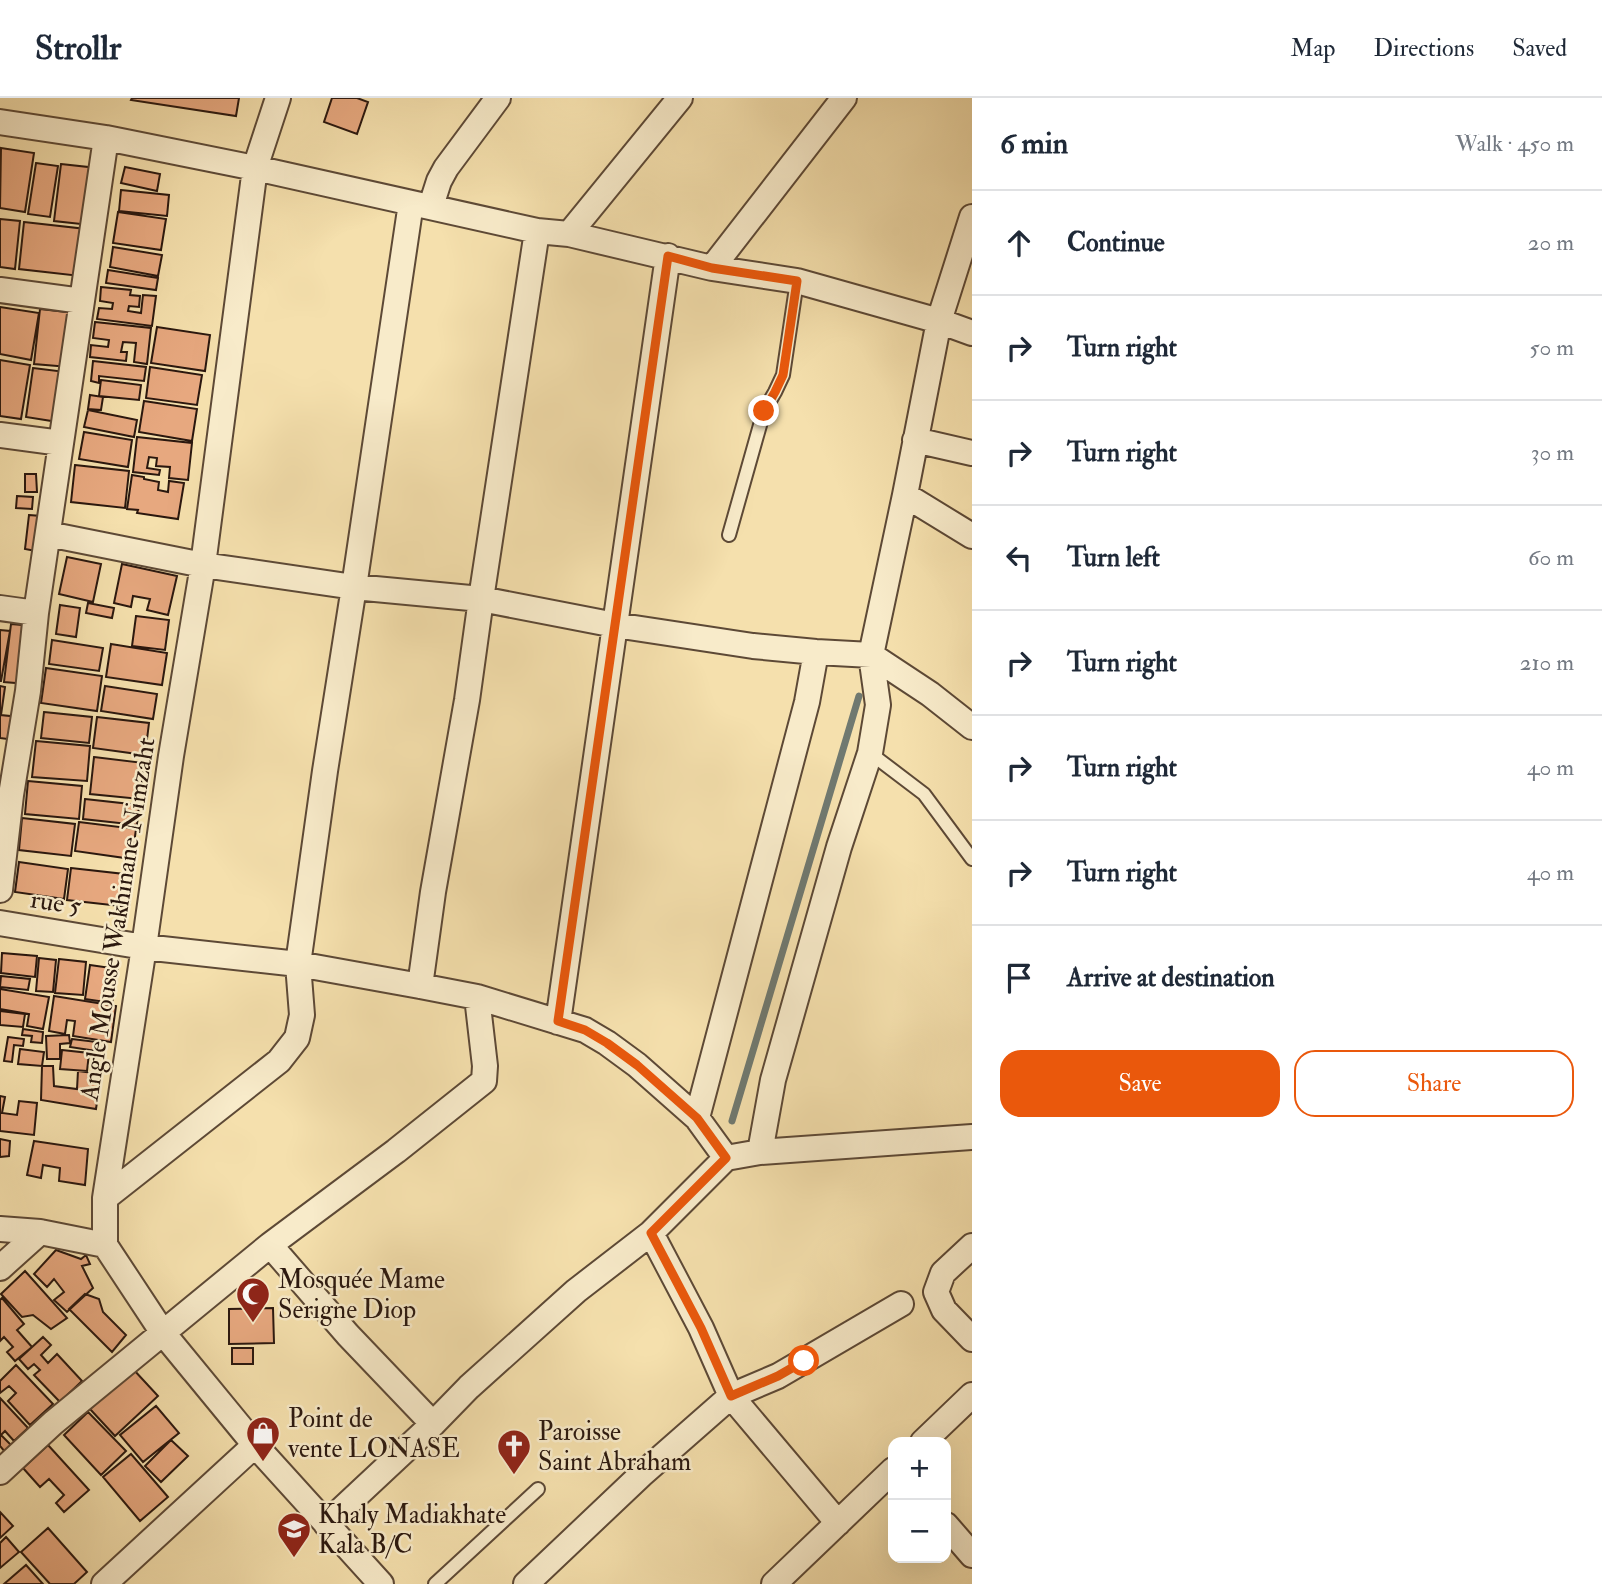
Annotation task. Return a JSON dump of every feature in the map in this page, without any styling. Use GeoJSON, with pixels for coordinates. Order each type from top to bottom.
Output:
{"type":"FeatureCollection","features":[{"type":"Feature","properties":{"kind":"street","name":"Angle Mousse Wakhinane Nimzaht"},"geometry":{"type":"LineString","coordinates":[[104,1245],[105,1198],[171,756],[203,565],[255,168],[278,98]]}},
{"type":"Feature","properties":{"kind":"street"},"geometry":{"type":"LineString","coordinates":[[105,1198],[279,1061],[297,1038],[302,1015],[298,964],[325,771],[354,587],[421,205],[498,98]]}},
{"type":"Feature","properties":{"kind":"street"},"geometry":{"type":"LineString","coordinates":[[569,234],[680,98]]}},
{"type":"Feature","properties":{"kind":"street"},"geometry":{"type":"LineString","coordinates":[[712,268],[844,98]]}},
{"type":"Feature","properties":{"kind":"street"},"geometry":{"type":"LineString","coordinates":[[0,122],[106,138],[255,168],[537,231],[569,234],[712,268],[797,281],[939,321],[972,333]]}},
{"type":"Feature","properties":{"kind":"street"},"geometry":{"type":"LineString","coordinates":[[0,891],[11,795],[8,762],[28,691],[36,613],[106,138]]}},
{"type":"Feature","properties":{"kind":"street"},"geometry":{"type":"LineString","coordinates":[[761,1152],[774,1080],[838,847],[870,753],[877,705],[871,655],[939,321],[972,216]]}},
{"type":"Feature","properties":{"kind":"street"},"geometry":{"type":"LineString","coordinates":[[421,986],[433,892],[467,700],[537,231]]}},
{"type":"Feature","properties":{"kind":"street"},"geometry":{"type":"LineString","coordinates":[[558,1021],[668,256]]}},
{"type":"Feature","properties":{"kind":"street"},"geometry":{"type":"LineString","coordinates":[[0,290],[82,301]]}},
{"type":"Feature","properties":{"kind":"street"},"geometry":{"type":"LineString","coordinates":[[0,435],[61,443]]}},
{"type":"Feature","properties":{"kind":"street"},"geometry":{"type":"LineString","coordinates":[[915,440],[972,453]]}},
{"type":"Feature","properties":{"kind":"street"},"geometry":{"type":"LineString","coordinates":[[905,495],[972,536]]}},
{"type":"Feature","properties":{"kind":"street"},"geometry":{"type":"LineString","coordinates":[[48,534],[203,565],[354,587],[481,599],[615,625],[753,646],[871,655],[930,694],[972,727]]}},
{"type":"Feature","properties":{"kind":"street"},"geometry":{"type":"LineString","coordinates":[[0,608],[36,613]]}},
{"type":"Feature","properties":{"kind":"street"},"geometry":{"type":"LineString","coordinates":[[697,1118],[807,702],[816,652]]}},
{"type":"Feature","properties":{"kind":"street","name":"rue 5"},"geometry":{"type":"LineString","coordinates":[[0,923],[144,947],[298,964],[477,997],[558,1021],[585,1030],[637,1065],[697,1118],[726,1158]]}},
{"type":"Feature","properties":{"kind":"street"},"geometry":{"type":"LineString","coordinates":[[0,1472],[53,1423],[270,1245],[484,1082],[485,1066],[477,997]]}},
{"type":"Feature","properties":{"kind":"street"},"geometry":{"type":"LineString","coordinates":[[326,1524],[433,1424],[468,1387],[576,1291],[651,1233],[726,1158],[761,1152],[972,1137]]}},
{"type":"Feature","properties":{"kind":"street"},"geometry":{"type":"LineString","coordinates":[[0,1229],[40,1232],[104,1245],[163,1332],[255,1445],[381,1584]]}},
{"type":"Feature","properties":{"kind":"street"},"geometry":{"type":"LineString","coordinates":[[0,1268],[40,1232]]}},
{"type":"Feature","properties":{"kind":"street"},"geometry":{"type":"LineString","coordinates":[[651,1233],[701,1328],[731,1396],[838,1523]]}},
{"type":"Feature","properties":{"kind":"street"},"geometry":{"type":"LineString","coordinates":[[270,1245],[348,1335],[433,1424]]}},
{"type":"Feature","properties":{"kind":"street"},"geometry":{"type":"LineString","coordinates":[[972,1246],[943,1273],[936,1292],[944,1310],[972,1339]]}},
{"type":"Feature","properties":{"kind":"street"},"geometry":{"type":"LineString","coordinates":[[526,1584],[641,1475],[731,1396],[778,1376],[901,1304]]}},
{"type":"Feature","properties":{"kind":"street"},"geometry":{"type":"LineString","coordinates":[[928,1437],[972,1395]]}},
{"type":"Feature","properties":{"kind":"street"},"geometry":{"type":"LineString","coordinates":[[104,1584],[255,1445]]}},
{"type":"Feature","properties":{"kind":"street"},"geometry":{"type":"LineString","coordinates":[[789,1579],[838,1523],[888,1476]]}},
{"type":"Feature","properties":{"kind":"street"},"geometry":{"type":"LineString","coordinates":[[951,1531],[972,1555]]}},
{"type":"Feature","properties":{"kind":"lane"},"geometry":{"type":"LineString","coordinates":[[729,535],[764,411],[783,375],[797,281]]}},
{"type":"Feature","properties":{"kind":"lane"},"geometry":{"type":"LineString","coordinates":[[870,753],[924,794],[972,859]]}},
{"type":"Feature","properties":{"kind":"lane"},"geometry":{"type":"LineString","coordinates":[[435,1584],[538,1489]]}},
{"type":"Feature","properties":{"kind":"building"},"geometry":{"type":"Polygon","coordinates":[[[239,98],[236,116],[131,100],[239,98]]]}},
{"type":"Feature","properties":{"kind":"building"},"geometry":{"type":"Polygon","coordinates":[[[332,98],[357,98],[368,102],[357,134],[324,122],[332,98]]]}},
{"type":"Feature","properties":{"kind":"building"},"geometry":{"type":"Polygon","coordinates":[[[1,148],[34,153],[25,212],[0,208],[1,148]]]}},
{"type":"Feature","properties":{"kind":"building"},"geometry":{"type":"Polygon","coordinates":[[[36,163],[58,166],[50,217],[28,214],[36,163]]]}},
{"type":"Feature","properties":{"kind":"building"},"geometry":{"type":"Polygon","coordinates":[[[61,164],[97,168],[90,225],[54,221],[61,164]]]}},
{"type":"Feature","properties":{"kind":"building"},"geometry":{"type":"Polygon","coordinates":[[[125,167],[160,174],[157,191],[121,183],[125,167]]]}},
{"type":"Feature","properties":{"kind":"building"},"geometry":{"type":"Polygon","coordinates":[[[121,190],[169,195],[167,216],[119,211],[121,190]]]}},
{"type":"Feature","properties":{"kind":"building"},"geometry":{"type":"Polygon","coordinates":[[[118,212],[166,219],[161,250],[113,243],[118,212]]]}},
{"type":"Feature","properties":{"kind":"building"},"geometry":{"type":"Polygon","coordinates":[[[0,219],[20,221],[15,269],[0,267],[0,219]]]}},
{"type":"Feature","properties":{"kind":"building"},"geometry":{"type":"Polygon","coordinates":[[[24,222],[86,229],[80,276],[19,269],[24,222]]]}},
{"type":"Feature","properties":{"kind":"building"},"geometry":{"type":"Polygon","coordinates":[[[113,247],[162,255],[158,276],[110,267],[113,247]]]}},
{"type":"Feature","properties":{"kind":"building"},"geometry":{"type":"Polygon","coordinates":[[[108,270],[158,278],[156,290],[106,283],[108,270]]]}},
{"type":"Feature","properties":{"kind":"building"},"geometry":{"type":"Polygon","coordinates":[[[101,287],[131,290],[130,295],[140,296],[139,307],[129,306],[128,311],[141,313],[143,295],[156,296],[152,326],[97,319],[99,308],[112,309],[113,303],[100,301],[101,287]]]}},
{"type":"Feature","properties":{"kind":"building"},"geometry":{"type":"Polygon","coordinates":[[[0,307],[39,313],[31,360],[0,354],[0,307]]]}},
{"type":"Feature","properties":{"kind":"building"},"geometry":{"type":"Polygon","coordinates":[[[40,309],[76,313],[69,367],[34,364],[40,309]]]}},
{"type":"Feature","properties":{"kind":"building"},"geometry":{"type":"Polygon","coordinates":[[[95,322],[151,328],[147,364],[134,362],[136,343],[123,342],[121,352],[127,352],[126,361],[90,357],[91,345],[108,347],[109,340],[93,338],[95,322]]]}},
{"type":"Feature","properties":{"kind":"building"},"geometry":{"type":"Polygon","coordinates":[[[157,327],[210,335],[205,371],[151,363],[157,327]]]}},
{"type":"Feature","properties":{"kind":"building"},"geometry":{"type":"Polygon","coordinates":[[[0,360],[30,365],[21,419],[0,416],[0,360]]]}},
{"type":"Feature","properties":{"kind":"building"},"geometry":{"type":"Polygon","coordinates":[[[93,361],[146,367],[144,381],[99,376],[99,383],[91,381],[93,361]]]}},
{"type":"Feature","properties":{"kind":"building"},"geometry":{"type":"Polygon","coordinates":[[[150,367],[202,375],[197,405],[146,398],[150,367]]]}},
{"type":"Feature","properties":{"kind":"building"},"geometry":{"type":"Polygon","coordinates":[[[33,368],[66,372],[58,422],[26,417],[33,368]]]}},
{"type":"Feature","properties":{"kind":"building"},"geometry":{"type":"Polygon","coordinates":[[[101,380],[141,385],[139,400],[99,396],[101,380]]]}},
{"type":"Feature","properties":{"kind":"building"},"geometry":{"type":"Polygon","coordinates":[[[90,395],[103,397],[101,410],[88,409],[90,395]]]}},
{"type":"Feature","properties":{"kind":"building"},"geometry":{"type":"Polygon","coordinates":[[[144,401],[197,409],[192,441],[139,432],[144,401]]]}},
{"type":"Feature","properties":{"kind":"building"},"geometry":{"type":"Polygon","coordinates":[[[88,410],[137,420],[134,437],[84,427],[88,410]]]}},
{"type":"Feature","properties":{"kind":"building"},"geometry":{"type":"Polygon","coordinates":[[[84,432],[132,440],[128,467],[79,459],[84,432]]]}},
{"type":"Feature","properties":{"kind":"building"},"geometry":{"type":"Polygon","coordinates":[[[137,437],[192,443],[188,480],[169,478],[170,467],[156,466],[157,458],[149,457],[147,468],[160,470],[159,475],[133,472],[137,437]]]}},
{"type":"Feature","properties":{"kind":"building"},"geometry":{"type":"Polygon","coordinates":[[[75,465],[129,471],[125,508],[71,502],[75,465]]]}},
{"type":"Feature","properties":{"kind":"building"},"geometry":{"type":"Polygon","coordinates":[[[25,474],[36,474],[37,492],[25,492],[25,474]]]}},
{"type":"Feature","properties":{"kind":"building"},"geometry":{"type":"Polygon","coordinates":[[[132,475],[159,482],[158,490],[168,492],[169,481],[184,483],[178,519],[127,509],[132,475]]]}},
{"type":"Feature","properties":{"kind":"building"},"geometry":{"type":"Polygon","coordinates":[[[17,496],[33,497],[32,509],[16,508],[17,496]]]}},
{"type":"Feature","properties":{"kind":"building"},"geometry":{"type":"Polygon","coordinates":[[[29,515],[41,516],[36,551],[25,549],[29,515]]]}},
{"type":"Feature","properties":{"kind":"building"},"geometry":{"type":"Polygon","coordinates":[[[67,557],[101,564],[93,602],[59,594],[67,557]]]}},
{"type":"Feature","properties":{"kind":"building"},"geometry":{"type":"Polygon","coordinates":[[[122,564],[177,576],[168,615],[147,610],[150,599],[133,596],[131,607],[114,603],[122,564]]]}},
{"type":"Feature","properties":{"kind":"building"},"geometry":{"type":"Polygon","coordinates":[[[88,603],[114,608],[112,618],[86,613],[88,603]]]}},
{"type":"Feature","properties":{"kind":"building"},"geometry":{"type":"Polygon","coordinates":[[[60,605],[80,608],[76,637],[56,634],[60,605]]]}},
{"type":"Feature","properties":{"kind":"building"},"geometry":{"type":"Polygon","coordinates":[[[136,616],[169,620],[165,650],[132,646],[136,616]]]}},
{"type":"Feature","properties":{"kind":"building"},"geometry":{"type":"Polygon","coordinates":[[[11,624],[33,626],[27,684],[4,682],[11,624]]]}},
{"type":"Feature","properties":{"kind":"building"},"geometry":{"type":"Polygon","coordinates":[[[0,630],[10,631],[1,681],[0,681],[0,630]]]}},
{"type":"Feature","properties":{"kind":"building"},"geometry":{"type":"Polygon","coordinates":[[[52,640],[103,648],[99,671],[49,664],[52,640]]]}},
{"type":"Feature","properties":{"kind":"building"},"geometry":{"type":"Polygon","coordinates":[[[111,644],[167,653],[162,685],[106,677],[111,644]]]}},
{"type":"Feature","properties":{"kind":"building"},"geometry":{"type":"Polygon","coordinates":[[[46,668],[102,676],[97,711],[41,703],[46,668]]]}},
{"type":"Feature","properties":{"kind":"building"},"geometry":{"type":"Polygon","coordinates":[[[0,686],[5,687],[1,715],[19,717],[15,740],[0,738],[0,686]]]}},
{"type":"Feature","properties":{"kind":"building"},"geometry":{"type":"Polygon","coordinates":[[[105,686],[157,694],[153,719],[101,711],[105,686]]]}},
{"type":"Feature","properties":{"kind":"building"},"geometry":{"type":"Polygon","coordinates":[[[44,712],[92,717],[89,743],[41,738],[44,712]]]}},
{"type":"Feature","properties":{"kind":"building"},"geometry":{"type":"Polygon","coordinates":[[[97,717],[149,723],[145,755],[93,748],[97,717]]]}},
{"type":"Feature","properties":{"kind":"building"},"geometry":{"type":"Polygon","coordinates":[[[36,741],[90,746],[87,781],[32,777],[36,741]]]}},
{"type":"Feature","properties":{"kind":"building"},"geometry":{"type":"Polygon","coordinates":[[[94,757],[144,763],[140,799],[90,794],[94,757]]]}},
{"type":"Feature","properties":{"kind":"building"},"geometry":{"type":"Polygon","coordinates":[[[28,781],[82,786],[79,819],[25,814],[28,781]]]}},
{"type":"Feature","properties":{"kind":"building"},"geometry":{"type":"Polygon","coordinates":[[[85,799],[139,805],[137,825],[83,819],[85,799]]]}},
{"type":"Feature","properties":{"kind":"building"},"geometry":{"type":"Polygon","coordinates":[[[22,818],[75,824],[71,856],[19,850],[22,818]]]}},
{"type":"Feature","properties":{"kind":"building"},"geometry":{"type":"Polygon","coordinates":[[[79,822],[136,829],[132,859],[75,851],[79,822]]]}},
{"type":"Feature","properties":{"kind":"building"},"geometry":{"type":"Polygon","coordinates":[[[19,862],[68,869],[64,899],[15,892],[19,862]]]}},
{"type":"Feature","properties":{"kind":"building"},"geometry":{"type":"Polygon","coordinates":[[[71,868],[133,875],[129,907],[67,900],[71,868]]]}},
{"type":"Feature","properties":{"kind":"building"},"geometry":{"type":"Polygon","coordinates":[[[2,953],[37,956],[35,977],[1,973],[2,953]]]}},
{"type":"Feature","properties":{"kind":"building"},"geometry":{"type":"Polygon","coordinates":[[[39,958],[56,960],[53,992],[36,991],[39,958]]]}},
{"type":"Feature","properties":{"kind":"building"},"geometry":{"type":"Polygon","coordinates":[[[59,959],[86,962],[83,995],[55,993],[59,959]]]}},
{"type":"Feature","properties":{"kind":"building"},"geometry":{"type":"Polygon","coordinates":[[[90,965],[118,969],[112,1003],[85,999],[90,965]]]}},
{"type":"Feature","properties":{"kind":"building"},"geometry":{"type":"Polygon","coordinates":[[[1,976],[30,979],[28,990],[0,987],[1,976]]]}},
{"type":"Feature","properties":{"kind":"building"},"geometry":{"type":"Polygon","coordinates":[[[0,989],[49,997],[43,1029],[27,1026],[29,1014],[0,1009],[0,989]]]}},
{"type":"Feature","properties":{"kind":"building"},"geometry":{"type":"Polygon","coordinates":[[[54,996],[116,1006],[111,1042],[73,1036],[75,1021],[67,1020],[65,1034],[49,1031],[54,996]]]}},
{"type":"Feature","properties":{"kind":"building"},"geometry":{"type":"Polygon","coordinates":[[[0,1011],[25,1014],[23,1027],[0,1025],[0,1011]]]}},
{"type":"Feature","properties":{"kind":"building"},"geometry":{"type":"Polygon","coordinates":[[[23,1029],[43,1032],[42,1043],[31,1042],[32,1036],[22,1035],[23,1029]]]}},
{"type":"Feature","properties":{"kind":"building"},"geometry":{"type":"Polygon","coordinates":[[[69,1035],[70,1043],[60,1044],[60,1059],[47,1059],[46,1036],[69,1035]]]}},
{"type":"Feature","properties":{"kind":"building"},"geometry":{"type":"Polygon","coordinates":[[[8,1037],[24,1039],[23,1046],[14,1045],[12,1062],[4,1061],[8,1037]]]}},
{"type":"Feature","properties":{"kind":"building"},"geometry":{"type":"Polygon","coordinates":[[[72,1039],[105,1043],[103,1052],[70,1047],[72,1039]]]}},
{"type":"Feature","properties":{"kind":"building"},"geometry":{"type":"Polygon","coordinates":[[[20,1049],[44,1052],[42,1066],[18,1064],[20,1049]]]}},
{"type":"Feature","properties":{"kind":"building"},"geometry":{"type":"Polygon","coordinates":[[[62,1050],[89,1053],[87,1071],[60,1069],[62,1050]]]}},
{"type":"Feature","properties":{"kind":"building"},"geometry":{"type":"Polygon","coordinates":[[[42,1066],[53,1066],[54,1086],[77,1089],[78,1071],[101,1074],[96,1109],[41,1100],[42,1066]]]}},
{"type":"Feature","properties":{"kind":"building"},"geometry":{"type":"Polygon","coordinates":[[[0,1096],[5,1097],[2,1113],[17,1115],[19,1101],[37,1103],[34,1135],[0,1131],[0,1096]]]}},
{"type":"Feature","properties":{"kind":"building"},"geometry":{"type":"Polygon","coordinates":[[[0,1139],[10,1141],[9,1156],[0,1157],[0,1139]]]}},
{"type":"Feature","properties":{"kind":"building"},"geometry":{"type":"Polygon","coordinates":[[[34,1141],[88,1149],[85,1185],[59,1181],[60,1168],[43,1165],[41,1178],[27,1175],[34,1141]]]}},
{"type":"Feature","properties":{"kind":"building"},"geometry":{"type":"Polygon","coordinates":[[[56,1250],[81,1259],[86,1255],[90,1264],[82,1266],[93,1288],[67,1312],[54,1300],[64,1292],[54,1279],[47,1287],[34,1274],[56,1250]]]}},
{"type":"Feature","properties":{"kind":"building"},"geometry":{"type":"Polygon","coordinates":[[[25,1271],[67,1318],[51,1329],[33,1315],[22,1317],[1,1294],[25,1271]]]}},
{"type":"Feature","properties":{"kind":"building"},"geometry":{"type":"Polygon","coordinates":[[[85,1294],[99,1299],[103,1312],[126,1335],[112,1352],[69,1309],[85,1294]]]}},
{"type":"Feature","properties":{"kind":"building"},"geometry":{"type":"Polygon","coordinates":[[[2,1298],[24,1324],[17,1330],[32,1347],[15,1361],[7,1352],[13,1347],[4,1337],[0,1341],[2,1298]]]}},
{"type":"Feature","properties":{"kind":"building"},"geometry":{"type":"Polygon","coordinates":[[[273,1308],[274,1343],[229,1344],[229,1309],[273,1308]]]}},
{"type":"Feature","properties":{"kind":"building"},"geometry":{"type":"Polygon","coordinates":[[[43,1337],[51,1345],[41,1355],[48,1363],[57,1354],[82,1381],[60,1402],[34,1375],[40,1370],[34,1364],[28,1369],[19,1359],[43,1337]]]}},
{"type":"Feature","properties":{"kind":"building"},"geometry":{"type":"Polygon","coordinates":[[[232,1348],[253,1348],[253,1364],[232,1364],[232,1348]]]}},
{"type":"Feature","properties":{"kind":"building"},"geometry":{"type":"Polygon","coordinates":[[[16,1365],[53,1404],[30,1425],[8,1401],[16,1393],[9,1386],[0,1393],[0,1381],[16,1365]]]}},
{"type":"Feature","properties":{"kind":"building"},"geometry":{"type":"Polygon","coordinates":[[[133,1369],[158,1396],[115,1436],[90,1409],[133,1369]]]}},
{"type":"Feature","properties":{"kind":"building"},"geometry":{"type":"Polygon","coordinates":[[[0,1398],[28,1428],[14,1441],[5,1431],[1,1435],[11,1445],[5,1452],[0,1446],[0,1398]]]}},
{"type":"Feature","properties":{"kind":"building"},"geometry":{"type":"Polygon","coordinates":[[[156,1406],[179,1433],[143,1462],[120,1435],[156,1406]]]}},
{"type":"Feature","properties":{"kind":"building"},"geometry":{"type":"Polygon","coordinates":[[[88,1412],[126,1451],[101,1475],[64,1435],[88,1412]]]}},
{"type":"Feature","properties":{"kind":"building"},"geometry":{"type":"Polygon","coordinates":[[[171,1440],[188,1456],[161,1482],[145,1466],[171,1440]]]}},
{"type":"Feature","properties":{"kind":"building"},"geometry":{"type":"Polygon","coordinates":[[[48,1445],[89,1490],[64,1512],[56,1503],[64,1495],[49,1479],[40,1487],[23,1468],[48,1445]]]}},
{"type":"Feature","properties":{"kind":"building"},"geometry":{"type":"Polygon","coordinates":[[[131,1454],[168,1497],[140,1521],[103,1477],[131,1454]]]}},
{"type":"Feature","properties":{"kind":"building"},"geometry":{"type":"Polygon","coordinates":[[[0,1512],[13,1526],[0,1538],[0,1512]]]}},
{"type":"Feature","properties":{"kind":"building"},"geometry":{"type":"Polygon","coordinates":[[[48,1528],[87,1572],[74,1584],[50,1584],[21,1552],[48,1528]]]}},
{"type":"Feature","properties":{"kind":"building"},"geometry":{"type":"Polygon","coordinates":[[[6,1537],[19,1552],[0,1568],[0,1543],[6,1537]]]}},
{"type":"Feature","properties":{"kind":"building"},"geometry":{"type":"Polygon","coordinates":[[[26,1565],[43,1584],[4,1584],[26,1565]]]}},
{"type":"Feature","properties":{"kind":"waterway"},"geometry":{"type":"LineString","coordinates":[[732,1121],[859,696]]}},
{"type":"Feature","properties":{"kind":"place","name":"Mosquée Mame Serigne Diop"},"geometry":{"type":"Point","coordinates":[253,1324]}},
{"type":"Feature","properties":{"kind":"place","name":"Point de vente LONASE"},"geometry":{"type":"Point","coordinates":[263,1463]}},
{"type":"Feature","properties":{"kind":"place","name":"Paroisse Saint Abraham"},"geometry":{"type":"Point","coordinates":[514,1476]}},
{"type":"Feature","properties":{"kind":"place","name":"Khaly Madiakhate Kala B/C"},"geometry":{"type":"Point","coordinates":[294,1559]}},
{"type":"Feature","properties":{"kind":"route"},"geometry":{"type":"LineString","coordinates":[[764,411],[783,375],[797,281],[712,268],[668,256],[558,1021],[585,1030],[637,1065],[697,1118],[726,1158],[651,1233],[701,1328],[731,1396],[778,1376],[804,1361]]}}]}
